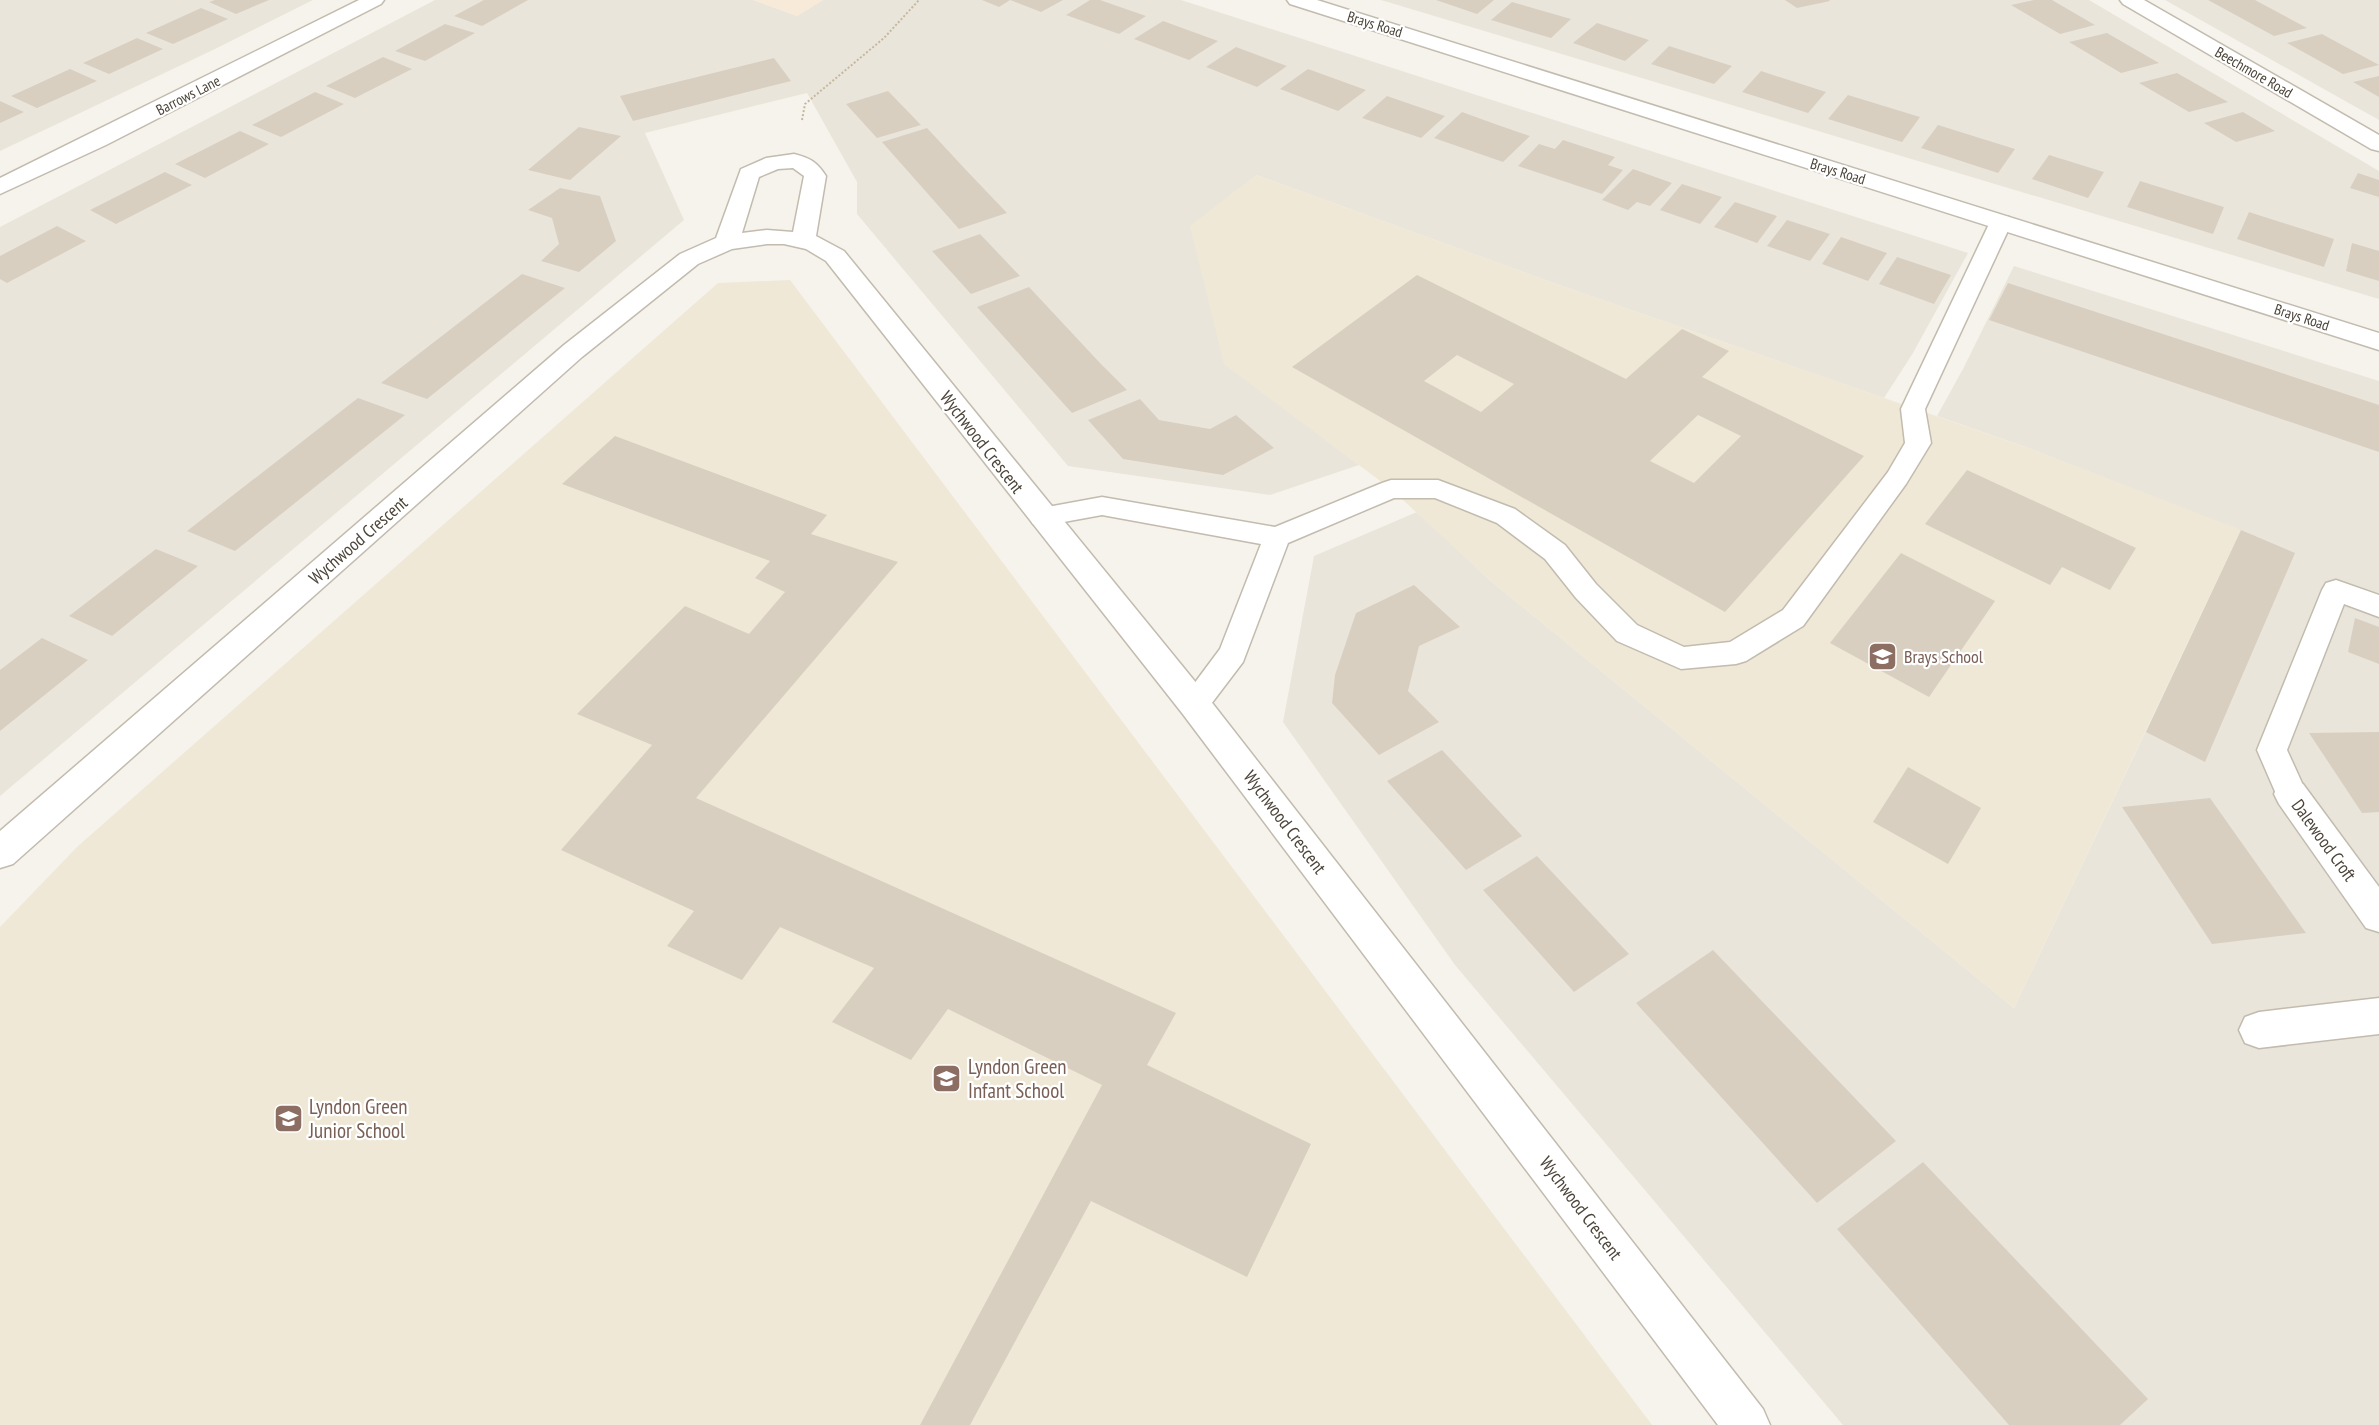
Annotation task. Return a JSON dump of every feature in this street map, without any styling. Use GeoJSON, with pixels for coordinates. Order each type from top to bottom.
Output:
{"type":"FeatureCollection","features":[{"type":"Feature","properties":{"kind":"street","name":"Barrows Lane"},"geometry":{"type":"LineString","coordinates":[[0,187],[374,0]]}},
{"type":"Feature","properties":{"kind":"street","name":"Brays Road"},"geometry":{"type":"LineString","coordinates":[[1297,0],[2379,342]]}},
{"type":"Feature","properties":{"kind":"street","name":"Beechmore Road"},"geometry":{"type":"LineString","coordinates":[[2130,0],[2379,144]]}},
{"type":"Feature","properties":{"kind":"street"},"geometry":{"type":"LineString","coordinates":[[727,242],[749,174],[766,164],[794,162],[811,168],[815,176],[803,240]]}},
{"type":"Feature","properties":{"kind":"street","name":"Wychwood Crescent"},"geometry":{"type":"LineString","coordinates":[[0,853],[573,351],[689,259],[727,242],[767,237],[814,243],[835,256],[1041,517],[1194,704],[1747,1425]]}},
{"type":"Feature","properties":{"kind":"street","name":"Dalewood Croft"},"geometry":{"type":"LineString","coordinates":[[2291,794],[2379,916]]}},
{"type":"Feature","properties":{"kind":"street"},"geometry":{"type":"LineString","coordinates":[[2259,1030],[2379,1016]]}},
{"type":"Feature","properties":{"kind":"lane"},"geometry":{"type":"LineString","coordinates":[[1041,517],[1102,506],[1277,537],[1391,489],[1438,489],[1506,516],[1555,552],[1586,591],[1627,633],[1681,658],[1736,653],[1793,618],[1897,478],[1918,443],[1913,409],[2001,222]]}},
{"type":"Feature","properties":{"kind":"lane"},"geometry":{"type":"LineString","coordinates":[[1194,704],[1233,654],[1277,537]]}},
{"type":"Feature","properties":{"kind":"lane"},"geometry":{"type":"LineString","coordinates":[[2291,794],[2272,750],[2336,590],[2379,606]]}},
{"type":"Feature","properties":{"kind":"path"},"geometry":{"type":"LineString","coordinates":[[794,162],[805,104],[884,38],[919,0]]}},
{"type":"Feature","properties":{"kind":"shaded area"},"geometry":{"type":"Polygon","coordinates":[[[0,0],[313,0],[0,151],[0,0]]]}},
{"type":"Feature","properties":{"kind":"shaded area"},"geometry":{"type":"Polygon","coordinates":[[[435,0],[753,0],[797,16],[823,0],[1181,0],[1968,253],[1913,353],[1884,398],[1559,285],[1256,175],[1224,363],[1359,465],[1270,495],[1068,466],[857,214],[857,182],[807,93],[645,133],[684,220],[0,796],[0,227],[435,0]]]}},
{"type":"Feature","properties":{"kind":"shaded area"},"geometry":{"type":"Polygon","coordinates":[[[753,0],[823,0],[797,16],[753,0]]]}},
{"type":"Feature","properties":{"kind":"shaded area"},"geometry":{"type":"Polygon","coordinates":[[[1381,0],[2089,0],[2379,171],[2379,299],[1381,0]]]}},
{"type":"Feature","properties":{"kind":"shaded area"},"geometry":{"type":"Polygon","coordinates":[[[2165,0],[2379,0],[2379,120],[2165,0]]]}},
{"type":"Feature","properties":{"kind":"shaded area","name":"Brays School"},"geometry":{"type":"Polygon","coordinates":[[[1256,175],[1559,285],[2031,449],[2241,530],[2014,1008],[1491,581],[1391,489],[1224,364],[1190,226],[1256,175]]]}},
{"type":"Feature","properties":{"kind":"shaded area"},"geometry":{"type":"Polygon","coordinates":[[[2014,266],[2379,381],[2379,1425],[1843,1425],[1455,965],[1283,722],[1314,556],[1417,512],[1491,581],[2014,1008],[2241,531],[2031,449],[1937,416],[2014,266]]]}},
{"type":"Feature","properties":{"kind":"shaded area","name":"Lyndon Green Infant School"},"geometry":{"type":"Polygon","coordinates":[[[790,280],[1652,1425],[0,1425],[0,927],[77,847],[718,283],[790,280]]]}},
{"type":"Feature","properties":{"kind":"building"},"geometry":{"type":"Polygon","coordinates":[[[269,0],[236,14],[209,2],[269,0]]]}},
{"type":"Feature","properties":{"kind":"building"},"geometry":{"type":"Polygon","coordinates":[[[484,0],[528,0],[482,26],[454,16],[484,0]]]}},
{"type":"Feature","properties":{"kind":"building"},"geometry":{"type":"Polygon","coordinates":[[[982,0],[1010,0],[999,7],[982,0]]]}},
{"type":"Feature","properties":{"kind":"building"},"geometry":{"type":"Polygon","coordinates":[[[1010,0],[1063,0],[1041,12],[1010,0]]]}},
{"type":"Feature","properties":{"kind":"building"},"geometry":{"type":"Polygon","coordinates":[[[1090,0],[1100,0],[1146,16],[1119,34],[1066,15],[1090,0]]]}},
{"type":"Feature","properties":{"kind":"building"},"geometry":{"type":"Polygon","coordinates":[[[1436,0],[1494,0],[1477,14],[1436,0]]]}},
{"type":"Feature","properties":{"kind":"building"},"geometry":{"type":"Polygon","coordinates":[[[1785,0],[1829,0],[1830,1],[1797,8],[1785,0]]]}},
{"type":"Feature","properties":{"kind":"building"},"geometry":{"type":"Polygon","coordinates":[[[2034,0],[2052,0],[2095,25],[2060,34],[2011,5],[2034,0]]]}},
{"type":"Feature","properties":{"kind":"building"},"geometry":{"type":"Polygon","coordinates":[[[2208,0],[2255,0],[2307,28],[2274,36],[2208,0]]]}},
{"type":"Feature","properties":{"kind":"building"},"geometry":{"type":"Polygon","coordinates":[[[1512,2],[1571,19],[1551,38],[1491,20],[1512,2]]]}},
{"type":"Feature","properties":{"kind":"building"},"geometry":{"type":"Polygon","coordinates":[[[201,8],[228,19],[173,44],[146,33],[201,8]]]}},
{"type":"Feature","properties":{"kind":"building"},"geometry":{"type":"Polygon","coordinates":[[[1163,21],[1218,41],[1189,60],[1134,39],[1163,21]]]}},
{"type":"Feature","properties":{"kind":"building"},"geometry":{"type":"Polygon","coordinates":[[[1597,23],[1649,40],[1625,61],[1573,43],[1597,23]]]}},
{"type":"Feature","properties":{"kind":"building"},"geometry":{"type":"Polygon","coordinates":[[[445,24],[475,33],[425,61],[395,51],[445,24]]]}},
{"type":"Feature","properties":{"kind":"building"},"geometry":{"type":"Polygon","coordinates":[[[2107,33],[2159,63],[2121,73],[2069,42],[2107,33]]]}},
{"type":"Feature","properties":{"kind":"building"},"geometry":{"type":"Polygon","coordinates":[[[2322,34],[2379,65],[2343,74],[2287,43],[2322,34]]]}},
{"type":"Feature","properties":{"kind":"building"},"geometry":{"type":"Polygon","coordinates":[[[137,38],[163,49],[109,74],[83,63],[137,38]]]}},
{"type":"Feature","properties":{"kind":"building"},"geometry":{"type":"Polygon","coordinates":[[[1669,46],[1732,66],[1714,84],[1651,64],[1669,46]]]}},
{"type":"Feature","properties":{"kind":"building"},"geometry":{"type":"Polygon","coordinates":[[[1236,47],[1287,66],[1257,87],[1206,67],[1236,47]]]}},
{"type":"Feature","properties":{"kind":"building"},"geometry":{"type":"Polygon","coordinates":[[[383,57],[412,69],[355,98],[326,86],[383,57]]]}},
{"type":"Feature","properties":{"kind":"building"},"geometry":{"type":"Polygon","coordinates":[[[774,58],[791,81],[633,121],[620,96],[774,58]]]}},
{"type":"Feature","properties":{"kind":"building"},"geometry":{"type":"Polygon","coordinates":[[[70,69],[97,81],[37,108],[11,96],[70,69]]]}},
{"type":"Feature","properties":{"kind":"building"},"geometry":{"type":"Polygon","coordinates":[[[1308,69],[1366,90],[1338,111],[1280,89],[1308,69]]]}},
{"type":"Feature","properties":{"kind":"building"},"geometry":{"type":"Polygon","coordinates":[[[1761,71],[1826,92],[1808,113],[1742,92],[1761,71]]]}},
{"type":"Feature","properties":{"kind":"building"},"geometry":{"type":"Polygon","coordinates":[[[2177,73],[2228,102],[2189,112],[2139,83],[2177,73]]]}},
{"type":"Feature","properties":{"kind":"building"},"geometry":{"type":"Polygon","coordinates":[[[2379,76],[2379,97],[2353,82],[2379,76]]]}},
{"type":"Feature","properties":{"kind":"building"},"geometry":{"type":"Polygon","coordinates":[[[888,91],[921,125],[877,138],[846,104],[888,91]]]}},
{"type":"Feature","properties":{"kind":"building"},"geometry":{"type":"Polygon","coordinates":[[[315,92],[344,104],[281,137],[252,125],[315,92]]]}},
{"type":"Feature","properties":{"kind":"building"},"geometry":{"type":"Polygon","coordinates":[[[1848,95],[1920,117],[1902,142],[1828,119],[1848,95]]]}},
{"type":"Feature","properties":{"kind":"building"},"geometry":{"type":"Polygon","coordinates":[[[1387,96],[1445,116],[1421,138],[1362,118],[1387,96]]]}},
{"type":"Feature","properties":{"kind":"building"},"geometry":{"type":"Polygon","coordinates":[[[0,101],[24,112],[0,123],[0,101]]]}},
{"type":"Feature","properties":{"kind":"building"},"geometry":{"type":"Polygon","coordinates":[[[1462,112],[1530,136],[1503,162],[1434,138],[1462,112]]]}},
{"type":"Feature","properties":{"kind":"building"},"geometry":{"type":"Polygon","coordinates":[[[2243,112],[2275,131],[2236,142],[2204,123],[2243,112]]]}},
{"type":"Feature","properties":{"kind":"building"},"geometry":{"type":"Polygon","coordinates":[[[1938,125],[2015,149],[1998,173],[1921,148],[1938,125]]]}},
{"type":"Feature","properties":{"kind":"building"},"geometry":{"type":"Polygon","coordinates":[[[579,127],[621,136],[570,180],[528,170],[579,127]]]}},
{"type":"Feature","properties":{"kind":"building"},"geometry":{"type":"Polygon","coordinates":[[[927,128],[1007,213],[959,229],[882,142],[927,128]]]}},
{"type":"Feature","properties":{"kind":"building"},"geometry":{"type":"Polygon","coordinates":[[[240,131],[269,144],[205,178],[175,164],[240,131]]]}},
{"type":"Feature","properties":{"kind":"building"},"geometry":{"type":"Polygon","coordinates":[[[1563,140],[1615,157],[1608,165],[1623,170],[1602,194],[1518,166],[1539,144],[1555,149],[1563,140]]]}},
{"type":"Feature","properties":{"kind":"building"},"geometry":{"type":"Polygon","coordinates":[[[2049,155],[2104,172],[2088,198],[2032,179],[2049,155]]]}},
{"type":"Feature","properties":{"kind":"building"},"geometry":{"type":"Polygon","coordinates":[[[1633,169],[1672,183],[1650,206],[1637,202],[1628,210],[1602,200],[1633,169]]]}},
{"type":"Feature","properties":{"kind":"building"},"geometry":{"type":"Polygon","coordinates":[[[165,172],[192,185],[116,224],[90,210],[165,172]]]}},
{"type":"Feature","properties":{"kind":"building"},"geometry":{"type":"Polygon","coordinates":[[[2358,173],[2379,180],[2379,197],[2350,188],[2358,173]]]}},
{"type":"Feature","properties":{"kind":"building"},"geometry":{"type":"Polygon","coordinates":[[[2140,181],[2224,207],[2213,234],[2127,207],[2140,181]]]}},
{"type":"Feature","properties":{"kind":"building"},"geometry":{"type":"Polygon","coordinates":[[[1682,184],[1722,197],[1700,224],[1660,210],[1682,184]]]}},
{"type":"Feature","properties":{"kind":"building"},"geometry":{"type":"Polygon","coordinates":[[[560,188],[600,196],[616,241],[579,272],[541,261],[559,244],[552,218],[528,210],[560,188]]]}},
{"type":"Feature","properties":{"kind":"building"},"geometry":{"type":"Polygon","coordinates":[[[1735,202],[1777,216],[1757,243],[1714,227],[1735,202]]]}},
{"type":"Feature","properties":{"kind":"building"},"geometry":{"type":"Polygon","coordinates":[[[2249,212],[2334,239],[2324,267],[2237,239],[2249,212]]]}},
{"type":"Feature","properties":{"kind":"building"},"geometry":{"type":"Polygon","coordinates":[[[1787,220],[1830,234],[1810,261],[1767,246],[1787,220]]]}},
{"type":"Feature","properties":{"kind":"building"},"geometry":{"type":"Polygon","coordinates":[[[57,226],[86,241],[7,283],[0,279],[0,256],[57,226]]]}},
{"type":"Feature","properties":{"kind":"building"},"geometry":{"type":"Polygon","coordinates":[[[980,234],[1020,276],[971,294],[932,251],[980,234]]]}},
{"type":"Feature","properties":{"kind":"building"},"geometry":{"type":"Polygon","coordinates":[[[1841,237],[1887,253],[1868,281],[1822,264],[1841,237]]]}},
{"type":"Feature","properties":{"kind":"building"},"geometry":{"type":"Polygon","coordinates":[[[2352,243],[2379,251],[2379,281],[2346,271],[2352,243]]]}},
{"type":"Feature","properties":{"kind":"building"},"geometry":{"type":"Polygon","coordinates":[[[1897,257],[1951,275],[1934,304],[1879,284],[1897,257]]]}},
{"type":"Feature","properties":{"kind":"building"},"geometry":{"type":"Polygon","coordinates":[[[522,274],[565,288],[427,399],[381,383],[522,274]]]}},
{"type":"Feature","properties":{"kind":"building"},"geometry":{"type":"Polygon","coordinates":[[[1417,275],[1626,379],[1682,329],[1729,351],[1702,377],[1864,456],[1725,612],[1292,367],[1417,275]],[[1457,355],[1424,381],[1481,412],[1514,384],[1457,355]],[[1698,415],[1650,461],[1694,483],[1741,436],[1698,415]]]}},
{"type":"Feature","properties":{"kind":"building"},"geometry":{"type":"Polygon","coordinates":[[[2008,283],[2379,405],[2379,452],[1989,320],[2008,283]]]}},
{"type":"Feature","properties":{"kind":"building"},"geometry":{"type":"Polygon","coordinates":[[[1029,287],[1127,390],[1072,413],[977,307],[1029,287]]]}},
{"type":"Feature","properties":{"kind":"building"},"geometry":{"type":"Polygon","coordinates":[[[358,398],[405,415],[235,551],[187,531],[358,398]]]}},
{"type":"Feature","properties":{"kind":"building"},"geometry":{"type":"Polygon","coordinates":[[[1140,399],[1159,420],[1210,429],[1236,415],[1274,448],[1223,475],[1123,459],[1088,420],[1140,399]]]}},
{"type":"Feature","properties":{"kind":"building"},"geometry":{"type":"Polygon","coordinates":[[[615,436],[827,515],[811,534],[898,562],[696,798],[1176,1013],[1147,1065],[1311,1144],[1247,1277],[1091,1201],[970,1425],[920,1425],[1102,1085],[948,1009],[911,1060],[832,1022],[874,968],[780,927],[742,980],[667,946],[694,911],[561,850],[652,745],[577,714],[685,606],[749,634],[785,592],[755,578],[770,561],[562,484],[615,436]]]}},
{"type":"Feature","properties":{"kind":"building"},"geometry":{"type":"Polygon","coordinates":[[[1967,470],[2136,548],[2110,590],[2062,567],[2050,585],[1925,524],[1967,470]]]}},
{"type":"Feature","properties":{"kind":"building"},"geometry":{"type":"Polygon","coordinates":[[[2241,530],[2295,553],[2205,762],[2146,732],[2241,530]]]}},
{"type":"Feature","properties":{"kind":"building"},"geometry":{"type":"Polygon","coordinates":[[[156,549],[198,566],[112,636],[69,616],[156,549]]]}},
{"type":"Feature","properties":{"kind":"building"},"geometry":{"type":"Polygon","coordinates":[[[1901,553],[1995,601],[1929,697],[1830,643],[1901,553]]]}},
{"type":"Feature","properties":{"kind":"building"},"geometry":{"type":"Polygon","coordinates":[[[1414,585],[1460,627],[1419,646],[1408,691],[1439,722],[1379,755],[1332,703],[1335,675],[1356,613],[1414,585]]]}},
{"type":"Feature","properties":{"kind":"building"},"geometry":{"type":"Polygon","coordinates":[[[2355,618],[2379,627],[2379,664],[2348,652],[2355,618]]]}},
{"type":"Feature","properties":{"kind":"building"},"geometry":{"type":"Polygon","coordinates":[[[42,638],[88,660],[0,731],[0,670],[42,638]]]}},
{"type":"Feature","properties":{"kind":"building"},"geometry":{"type":"Polygon","coordinates":[[[2379,732],[2379,812],[2362,813],[2309,733],[2379,732]]]}},
{"type":"Feature","properties":{"kind":"building"},"geometry":{"type":"Polygon","coordinates":[[[1442,750],[1522,836],[1466,870],[1387,781],[1442,750]]]}},
{"type":"Feature","properties":{"kind":"building"},"geometry":{"type":"Polygon","coordinates":[[[1908,767],[1981,808],[1948,864],[1873,822],[1908,767]]]}},
{"type":"Feature","properties":{"kind":"building"},"geometry":{"type":"Polygon","coordinates":[[[2210,798],[2306,933],[2212,944],[2122,807],[2210,798]]]}},
{"type":"Feature","properties":{"kind":"building"},"geometry":{"type":"Polygon","coordinates":[[[1537,856],[1629,954],[1574,992],[1483,890],[1537,856]]]}},
{"type":"Feature","properties":{"kind":"building"},"geometry":{"type":"Polygon","coordinates":[[[1713,950],[1896,1141],[1817,1203],[1636,1003],[1713,950]]]}},
{"type":"Feature","properties":{"kind":"building"},"geometry":{"type":"Polygon","coordinates":[[[1923,1162],[2148,1399],[2120,1425],[2009,1425],[1837,1229],[1923,1162]]]}},
{"type":"Feature","properties":{"kind":"place","name":"Brays School"},"geometry":{"type":"Point","coordinates":[1883,656]}},
{"type":"Feature","properties":{"kind":"place","name":"Lyndon Green Infant School"},"geometry":{"type":"Point","coordinates":[947,1078]}},
{"type":"Feature","properties":{"kind":"place","name":"Lyndon Green Junior School"},"geometry":{"type":"Point","coordinates":[288,1118]}}]}
